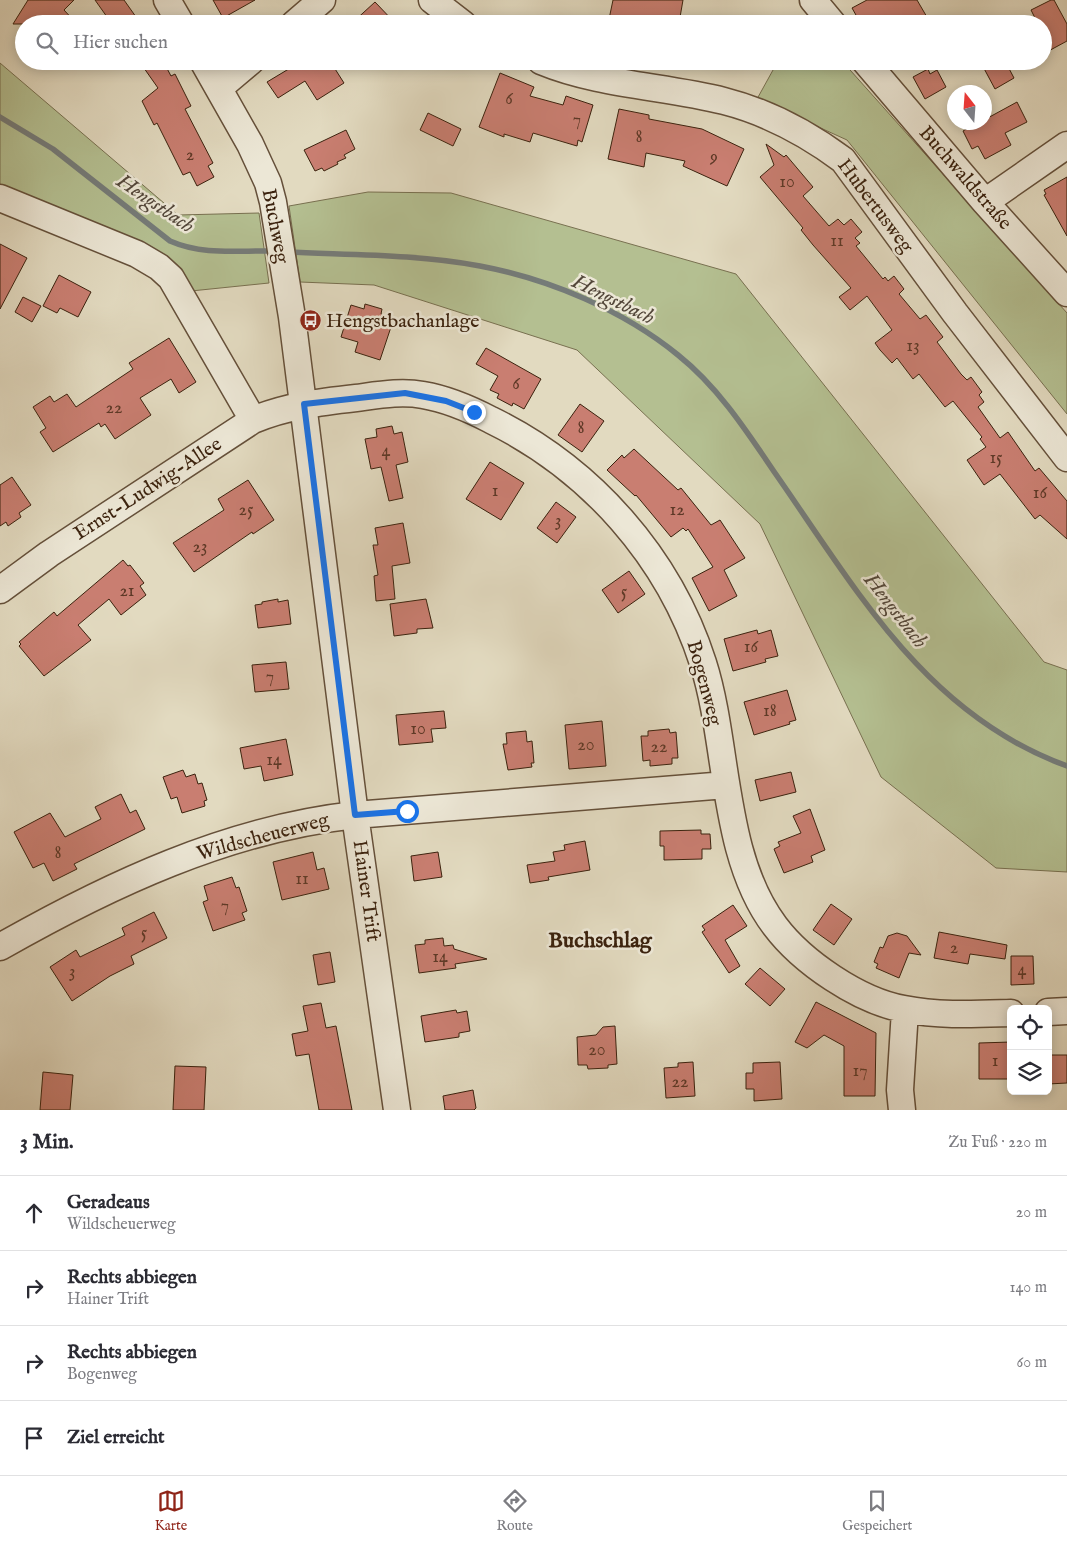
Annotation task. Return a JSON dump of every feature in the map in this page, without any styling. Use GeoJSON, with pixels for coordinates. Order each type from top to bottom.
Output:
{"type":"FeatureCollection","features":[{"type":"Feature","properties":{"kind":"street"},"geometry":{"type":"LineString","coordinates":[[167,0],[175,15]]}},
{"type":"Feature","properties":{"kind":"street"},"geometry":{"type":"LineString","coordinates":[[304,15],[322,0]]}},
{"type":"Feature","properties":{"kind":"street"},"geometry":{"type":"LineString","coordinates":[[432,0],[451,15]]}},
{"type":"Feature","properties":{"kind":"street"},"geometry":{"type":"LineString","coordinates":[[813,0],[826,15]]}},
{"type":"Feature","properties":{"kind":"street","name":"Buchweg"},"geometry":{"type":"LineString","coordinates":[[208,70],[250,144],[268,183],[279,235],[304,404]]}},
{"type":"Feature","properties":{"kind":"street"},"geometry":{"type":"LineString","coordinates":[[219,88],[240,70]]}},
{"type":"Feature","properties":{"kind":"street","name":"Hubertusweg"},"geometry":{"type":"LineString","coordinates":[[573,70],[605,79],[726,102],[787,125],[823,145],[843,160],[955,313],[1067,458]]}},
{"type":"Feature","properties":{"kind":"street","name":"Buchwaldstraße"},"geometry":{"type":"LineString","coordinates":[[873,70],[985,202],[1067,292]]}},
{"type":"Feature","properties":{"kind":"street"},"geometry":{"type":"LineString","coordinates":[[985,202],[1067,145]]}},
{"type":"Feature","properties":{"kind":"street"},"geometry":{"type":"LineString","coordinates":[[0,198],[137,254],[159,267],[171,278],[253,420]]}},
{"type":"Feature","properties":{"kind":"street","name":"Bogenweg"},"geometry":{"type":"LineString","coordinates":[[304,404],[405,393],[446,401],[474,412],[524,438],[560,462],[602,497],[624,522],[664,576],[688,624],[710,688],[726,785],[742,854],[751,882],[773,924],[788,941],[825,972],[867,997],[884,1004],[905,1010],[971,1014],[1007,1013]]}},
{"type":"Feature","properties":{"kind":"street","name":"Ernst-Ludwig-Allee"},"geometry":{"type":"LineString","coordinates":[[0,590],[49,554],[253,420],[278,410],[304,404]]}},
{"type":"Feature","properties":{"kind":"street","name":"Hainer Trift"},"geometry":{"type":"LineString","coordinates":[[304,404],[355,815],[397,1110]]}},
{"type":"Feature","properties":{"kind":"street","name":"Wildscheuerweg"},"geometry":{"type":"LineString","coordinates":[[0,947],[145,874],[218,845],[304,823],[355,815],[726,785]]}},
{"type":"Feature","properties":{"kind":"street"},"geometry":{"type":"LineString","coordinates":[[902,1110],[900,1090],[905,1010]]}},
{"type":"Feature","properties":{"kind":"street"},"geometry":{"type":"LineString","coordinates":[[1052,1012],[1067,1011]]}},
{"type":"Feature","properties":{"kind":"green space"},"geometry":{"type":"Polygon","coordinates":[[[0,63],[178,215],[259,213],[269,283],[191,291],[0,187],[0,63]]]}},
{"type":"Feature","properties":{"kind":"green space"},"geometry":{"type":"Polygon","coordinates":[[[773,70],[850,70],[1067,313],[1067,414],[847,140],[757,99],[773,70]]]}},
{"type":"Feature","properties":{"kind":"green space"},"geometry":{"type":"Polygon","coordinates":[[[368,192],[451,193],[736,274],[1044,662],[1067,670],[1067,872],[996,868],[881,777],[760,524],[577,350],[374,285],[300,282],[289,206],[368,192]]]}},
{"type":"Feature","properties":{"kind":"building"},"geometry":{"type":"Polygon","coordinates":[[[28,0],[74,0],[64,10],[69,15],[19,15],[28,0]]]}},
{"type":"Feature","properties":{"kind":"building"},"geometry":{"type":"Polygon","coordinates":[[[95,0],[124,0],[135,15],[106,15],[95,0]]]}},
{"type":"Feature","properties":{"kind":"building"},"geometry":{"type":"Polygon","coordinates":[[[213,0],[255,0],[228,15],[221,15],[213,0]]]}},
{"type":"Feature","properties":{"kind":"building"},"geometry":{"type":"Polygon","coordinates":[[[613,0],[683,0],[680,15],[610,15],[613,0]]]}},
{"type":"Feature","properties":{"kind":"building"},"geometry":{"type":"Polygon","coordinates":[[[867,0],[917,0],[926,15],[856,15],[852,8],[867,0]]]}},
{"type":"Feature","properties":{"kind":"building"},"geometry":{"type":"Polygon","coordinates":[[[1054,0],[1067,24],[1067,41],[1052,49],[1052,15],[1034,15],[1031,10],[1054,0]]]}},
{"type":"Feature","properties":{"kind":"building"},"geometry":{"type":"Polygon","coordinates":[[[375,2],[387,15],[361,15],[375,2]]]}},
{"type":"Feature","properties":{"kind":"building"},"geometry":{"type":"Polygon","coordinates":[[[145,70],[168,70],[171,76],[175,74],[191,106],[185,109],[213,163],[208,166],[214,177],[197,186],[190,172],[183,175],[157,123],[154,125],[142,101],[158,88],[145,70]]]}},
{"type":"Feature","properties":{"kind":"building"},"geometry":{"type":"Polygon","coordinates":[[[287,70],[336,70],[344,83],[317,100],[305,81],[278,98],[267,82],[287,70]]]}},
{"type":"Feature","properties":{"kind":"building"},"geometry":{"type":"Polygon","coordinates":[[[926,70],[928,70],[930,74],[937,70],[946,87],[925,99],[913,77],[926,70]]]}},
{"type":"Feature","properties":{"kind":"building"},"geometry":{"type":"Polygon","coordinates":[[[985,70],[1010,70],[1014,78],[995,89],[985,70]]]}},
{"type":"Feature","properties":{"kind":"building"},"geometry":{"type":"Polygon","coordinates":[[[500,73],[534,87],[530,96],[563,105],[566,96],[593,105],[582,142],[578,140],[577,146],[533,133],[530,142],[504,134],[504,137],[479,127],[500,73]]]}},
{"type":"Feature","properties":{"kind":"building"},"geometry":{"type":"Polygon","coordinates":[[[1017,102],[1027,122],[1005,133],[1011,145],[985,159],[978,146],[972,149],[963,131],[992,130],[992,116],[1017,102]]]}},
{"type":"Feature","properties":{"kind":"building"},"geometry":{"type":"Polygon","coordinates":[[[619,109],[649,115],[649,119],[702,129],[744,149],[727,186],[683,166],[685,161],[646,153],[644,167],[608,159],[619,109]]]}},
{"type":"Feature","properties":{"kind":"building"},"geometry":{"type":"Polygon","coordinates":[[[428,113],[461,129],[453,146],[420,130],[428,113]]]}},
{"type":"Feature","properties":{"kind":"building"},"geometry":{"type":"Polygon","coordinates":[[[346,130],[355,149],[344,155],[346,158],[337,162],[338,164],[324,171],[322,168],[315,171],[304,150],[346,130]]]}},
{"type":"Feature","properties":{"kind":"building"},"geometry":{"type":"Polygon","coordinates":[[[766,144],[784,157],[786,155],[813,187],[803,196],[829,226],[838,219],[844,225],[851,219],[862,232],[855,238],[860,243],[856,246],[883,279],[885,277],[888,281],[894,276],[904,289],[899,294],[920,319],[926,315],[943,337],[937,342],[961,374],[967,380],[971,377],[982,392],[979,395],[984,402],[978,407],[1000,438],[1008,432],[1035,471],[1039,468],[1067,501],[1067,539],[1040,515],[1035,519],[1000,474],[984,485],[967,460],[986,447],[980,439],[982,437],[953,401],[945,407],[919,374],[913,379],[897,358],[892,363],[880,350],[875,343],[892,330],[867,296],[850,310],[839,297],[851,288],[813,245],[801,230],[803,228],[760,177],[774,165],[766,144]]]}},
{"type":"Feature","properties":{"kind":"building"},"geometry":{"type":"Polygon","coordinates":[[[1067,177],[1067,236],[1044,195],[1046,194],[1044,190],[1067,177]]]}},
{"type":"Feature","properties":{"kind":"building"},"geometry":{"type":"Polygon","coordinates":[[[0,244],[27,258],[0,309],[0,244]]]}},
{"type":"Feature","properties":{"kind":"building"},"geometry":{"type":"Polygon","coordinates":[[[59,275],[91,292],[78,317],[60,308],[57,313],[43,306],[59,275]]]}},
{"type":"Feature","properties":{"kind":"building"},"geometry":{"type":"Polygon","coordinates":[[[23,297],[41,306],[32,322],[15,312],[23,297]]]}},
{"type":"Feature","properties":{"kind":"building"},"geometry":{"type":"Polygon","coordinates":[[[365,304],[382,309],[381,314],[394,318],[380,360],[355,352],[358,342],[341,337],[351,305],[364,309],[365,304]]]}},
{"type":"Feature","properties":{"kind":"building"},"geometry":{"type":"Polygon","coordinates":[[[169,338],[196,382],[179,393],[171,379],[140,398],[151,415],[115,439],[105,424],[101,427],[99,423],[53,452],[40,432],[46,428],[33,407],[50,396],[54,402],[67,394],[76,407],[133,369],[129,363],[169,338]]]}},
{"type":"Feature","properties":{"kind":"building"},"geometry":{"type":"Polygon","coordinates":[[[486,348],[541,379],[524,409],[513,403],[512,406],[497,398],[499,394],[490,390],[498,376],[476,364],[486,348]]]}},
{"type":"Feature","properties":{"kind":"building"},"geometry":{"type":"Polygon","coordinates":[[[580,404],[604,421],[582,452],[558,435],[580,404]]]}},
{"type":"Feature","properties":{"kind":"building"},"geometry":{"type":"Polygon","coordinates":[[[392,426],[394,434],[402,432],[408,462],[396,465],[403,498],[389,501],[381,467],[371,469],[365,439],[377,437],[376,429],[392,426]]]}},
{"type":"Feature","properties":{"kind":"building"},"geometry":{"type":"Polygon","coordinates":[[[634,449],[678,490],[681,488],[711,525],[720,520],[745,558],[724,570],[737,596],[709,611],[692,578],[713,567],[688,529],[686,531],[683,528],[671,537],[636,495],[607,470],[622,455],[624,458],[634,449]]]}},
{"type":"Feature","properties":{"kind":"building"},"geometry":{"type":"Polygon","coordinates":[[[490,462],[524,483],[501,520],[466,499],[490,462]]]}},
{"type":"Feature","properties":{"kind":"building"},"geometry":{"type":"Polygon","coordinates":[[[12,477],[31,505],[19,513],[21,517],[8,526],[6,522],[0,526],[0,485],[12,477]]]}},
{"type":"Feature","properties":{"kind":"building"},"geometry":{"type":"Polygon","coordinates":[[[248,480],[274,520],[253,534],[252,532],[194,572],[173,543],[224,510],[218,499],[248,480]]]}},
{"type":"Feature","properties":{"kind":"building"},"geometry":{"type":"Polygon","coordinates":[[[556,502],[576,517],[557,543],[537,528],[556,502]]]}},
{"type":"Feature","properties":{"kind":"building"},"geometry":{"type":"Polygon","coordinates":[[[403,523],[410,563],[392,566],[395,599],[376,601],[374,576],[378,575],[373,545],[378,545],[375,528],[403,523]]]}},
{"type":"Feature","properties":{"kind":"building"},"geometry":{"type":"Polygon","coordinates":[[[123,560],[128,566],[130,565],[144,583],[140,586],[146,595],[121,615],[109,599],[78,625],[91,640],[44,676],[19,646],[21,644],[19,642],[54,612],[57,616],[123,560]]]}},
{"type":"Feature","properties":{"kind":"building"},"geometry":{"type":"Polygon","coordinates":[[[629,571],[645,594],[618,613],[602,590],[629,571]]]}},
{"type":"Feature","properties":{"kind":"building"},"geometry":{"type":"Polygon","coordinates":[[[278,599],[278,602],[288,600],[291,624],[258,628],[255,605],[278,599]]]}},
{"type":"Feature","properties":{"kind":"building"},"geometry":{"type":"Polygon","coordinates":[[[426,599],[433,628],[417,629],[417,633],[394,636],[390,604],[426,599]]]}},
{"type":"Feature","properties":{"kind":"building"},"geometry":{"type":"Polygon","coordinates":[[[757,630],[758,634],[771,630],[778,656],[765,659],[766,662],[733,671],[724,639],[757,630]]]}},
{"type":"Feature","properties":{"kind":"building"},"geometry":{"type":"Polygon","coordinates":[[[286,662],[289,689],[255,692],[252,665],[286,662]]]}},
{"type":"Feature","properties":{"kind":"building"},"geometry":{"type":"Polygon","coordinates":[[[787,690],[796,720],[789,722],[790,724],[754,735],[744,702],[787,690]]]}},
{"type":"Feature","properties":{"kind":"building"},"geometry":{"type":"Polygon","coordinates":[[[444,711],[446,728],[431,729],[433,742],[399,745],[396,715],[444,711]]]}},
{"type":"Feature","properties":{"kind":"building"},"geometry":{"type":"Polygon","coordinates":[[[602,721],[606,766],[569,769],[565,725],[602,721]]]}},
{"type":"Feature","properties":{"kind":"building"},"geometry":{"type":"Polygon","coordinates":[[[669,729],[670,733],[676,732],[678,758],[672,758],[672,764],[650,766],[650,760],[643,761],[641,736],[648,736],[648,731],[669,729]]]}},
{"type":"Feature","properties":{"kind":"building"},"geometry":{"type":"Polygon","coordinates":[[[526,731],[527,742],[532,741],[534,763],[531,763],[532,767],[508,770],[503,744],[507,744],[506,733],[526,731]]]}},
{"type":"Feature","properties":{"kind":"building"},"geometry":{"type":"Polygon","coordinates":[[[286,739],[293,775],[264,781],[261,766],[244,769],[240,748],[286,739]]]}},
{"type":"Feature","properties":{"kind":"building"},"geometry":{"type":"Polygon","coordinates":[[[183,770],[186,777],[195,774],[198,784],[202,783],[207,800],[204,801],[205,806],[182,813],[177,797],[171,799],[163,777],[183,770]]]}},
{"type":"Feature","properties":{"kind":"building"},"geometry":{"type":"Polygon","coordinates":[[[791,772],[796,792],[760,801],[755,780],[791,772]]]}},
{"type":"Feature","properties":{"kind":"building"},"geometry":{"type":"Polygon","coordinates":[[[121,794],[130,813],[136,810],[145,829],[74,864],[77,869],[53,881],[44,863],[33,868],[14,832],[50,813],[65,837],[101,819],[95,807],[121,794]]]}},
{"type":"Feature","properties":{"kind":"building"},"geometry":{"type":"Polygon","coordinates":[[[810,809],[825,850],[811,856],[813,862],[784,873],[774,849],[780,846],[778,842],[801,833],[793,816],[810,809]]]}},
{"type":"Feature","properties":{"kind":"building"},"geometry":{"type":"Polygon","coordinates":[[[701,830],[701,834],[710,834],[711,849],[702,849],[702,859],[664,860],[664,846],[660,846],[660,831],[701,830]]]}},
{"type":"Feature","properties":{"kind":"building"},"geometry":{"type":"Polygon","coordinates":[[[585,841],[590,870],[548,877],[549,880],[530,883],[527,865],[555,861],[553,852],[565,850],[564,845],[585,841]]]}},
{"type":"Feature","properties":{"kind":"building"},"geometry":{"type":"Polygon","coordinates":[[[313,852],[317,870],[324,868],[329,889],[282,900],[273,862],[313,852]]]}},
{"type":"Feature","properties":{"kind":"building"},"geometry":{"type":"Polygon","coordinates":[[[438,852],[442,877],[414,881],[411,856],[438,852]]]}},
{"type":"Feature","properties":{"kind":"building"},"geometry":{"type":"Polygon","coordinates":[[[232,877],[236,888],[239,887],[247,911],[242,913],[245,920],[213,931],[203,902],[208,900],[204,886],[232,877]]]}},
{"type":"Feature","properties":{"kind":"building"},"geometry":{"type":"Polygon","coordinates":[[[831,904],[852,919],[834,945],[813,930],[831,904]]]}},
{"type":"Feature","properties":{"kind":"building"},"geometry":{"type":"Polygon","coordinates":[[[733,905],[747,926],[725,940],[740,966],[729,973],[702,932],[705,930],[702,926],[733,905]]]}},
{"type":"Feature","properties":{"kind":"building"},"geometry":{"type":"Polygon","coordinates":[[[154,912],[167,938],[131,956],[134,964],[110,976],[72,1001],[50,967],[76,950],[80,957],[125,935],[122,928],[154,912]]]}},
{"type":"Feature","properties":{"kind":"building"},"geometry":{"type":"Polygon","coordinates":[[[939,932],[1007,945],[1005,959],[970,954],[968,964],[934,958],[939,932]]]}},
{"type":"Feature","properties":{"kind":"building"},"geometry":{"type":"Polygon","coordinates":[[[897,933],[907,936],[921,955],[909,953],[899,978],[876,968],[878,964],[874,962],[880,947],[883,948],[888,936],[897,933]]]}},
{"type":"Feature","properties":{"kind":"building"},"geometry":{"type":"Polygon","coordinates":[[[443,938],[444,946],[453,945],[454,949],[487,959],[455,964],[456,968],[419,973],[415,945],[425,944],[425,940],[443,938]]]}},
{"type":"Feature","properties":{"kind":"building"},"geometry":{"type":"Polygon","coordinates":[[[330,952],[335,982],[318,985],[313,955],[330,952]]]}},
{"type":"Feature","properties":{"kind":"building"},"geometry":{"type":"Polygon","coordinates":[[[1011,956],[1033,956],[1034,984],[1011,985],[1011,956]]]}},
{"type":"Feature","properties":{"kind":"building"},"geometry":{"type":"Polygon","coordinates":[[[760,968],[785,989],[770,1006],[745,984],[760,968]]]}},
{"type":"Feature","properties":{"kind":"building"},"geometry":{"type":"Polygon","coordinates":[[[816,1002],[876,1033],[875,1096],[844,1096],[844,1046],[824,1035],[807,1048],[795,1042],[816,1002]]]}},
{"type":"Feature","properties":{"kind":"building"},"geometry":{"type":"Polygon","coordinates":[[[321,1003],[326,1028],[336,1026],[352,1110],[319,1110],[309,1054],[296,1056],[292,1034],[308,1031],[303,1006],[321,1003]]]}},
{"type":"Feature","properties":{"kind":"building"},"geometry":{"type":"Polygon","coordinates":[[[456,1010],[457,1013],[467,1011],[470,1031],[459,1033],[459,1037],[425,1042],[421,1016],[456,1010]]]}},
{"type":"Feature","properties":{"kind":"building"},"geometry":{"type":"Polygon","coordinates":[[[615,1026],[617,1064],[608,1065],[608,1068],[588,1069],[587,1065],[578,1065],[577,1037],[596,1035],[603,1027],[615,1026]]]}},
{"type":"Feature","properties":{"kind":"building"},"geometry":{"type":"Polygon","coordinates":[[[1007,1042],[1007,1079],[979,1079],[979,1043],[1007,1042]]]}},
{"type":"Feature","properties":{"kind":"building"},"geometry":{"type":"Polygon","coordinates":[[[1052,1055],[1067,1055],[1067,1083],[1052,1084],[1052,1055]]]}},
{"type":"Feature","properties":{"kind":"building"},"geometry":{"type":"Polygon","coordinates":[[[693,1062],[695,1096],[666,1098],[664,1068],[678,1067],[678,1063],[693,1062]]]}},
{"type":"Feature","properties":{"kind":"building"},"geometry":{"type":"Polygon","coordinates":[[[780,1062],[782,1099],[754,1101],[754,1089],[746,1089],[746,1073],[753,1073],[753,1063],[780,1062]]]}},
{"type":"Feature","properties":{"kind":"building"},"geometry":{"type":"Polygon","coordinates":[[[175,1066],[206,1067],[204,1110],[173,1110],[175,1066]]]}},
{"type":"Feature","properties":{"kind":"building"},"geometry":{"type":"Polygon","coordinates":[[[43,1072],[73,1075],[70,1110],[40,1110],[43,1072]]]}},
{"type":"Feature","properties":{"kind":"building"},"geometry":{"type":"Polygon","coordinates":[[[473,1090],[476,1108],[474,1110],[445,1110],[443,1096],[473,1090]]]}},
{"type":"Feature","properties":{"kind":"waterway","name":"Hengstbach"},"geometry":{"type":"LineString","coordinates":[[0,117],[53,149],[170,241],[196,249],[275,251]]}},
{"type":"Feature","properties":{"kind":"waterway","name":"Hengstbach"},"geometry":{"type":"LineString","coordinates":[[287,252],[432,259],[506,272],[532,279],[584,298],[634,324],[657,339],[692,367],[731,410],[835,561],[898,644],[934,681],[973,715],[1017,744],[1067,766]]}},
{"type":"Feature","properties":{"kind":"place","name":"Hengstbachanlage"},"geometry":{"type":"Point","coordinates":[310,321]}},
{"type":"Feature","properties":{"kind":"district","name":"Buchschlag"},"geometry":{"type":"Point","coordinates":[600,941]}},
{"type":"Feature","properties":{"kind":"route"},"geometry":{"type":"LineString","coordinates":[[407,811],[355,815],[304,404],[405,393],[424,395],[446,401],[474,412]]}}]}
